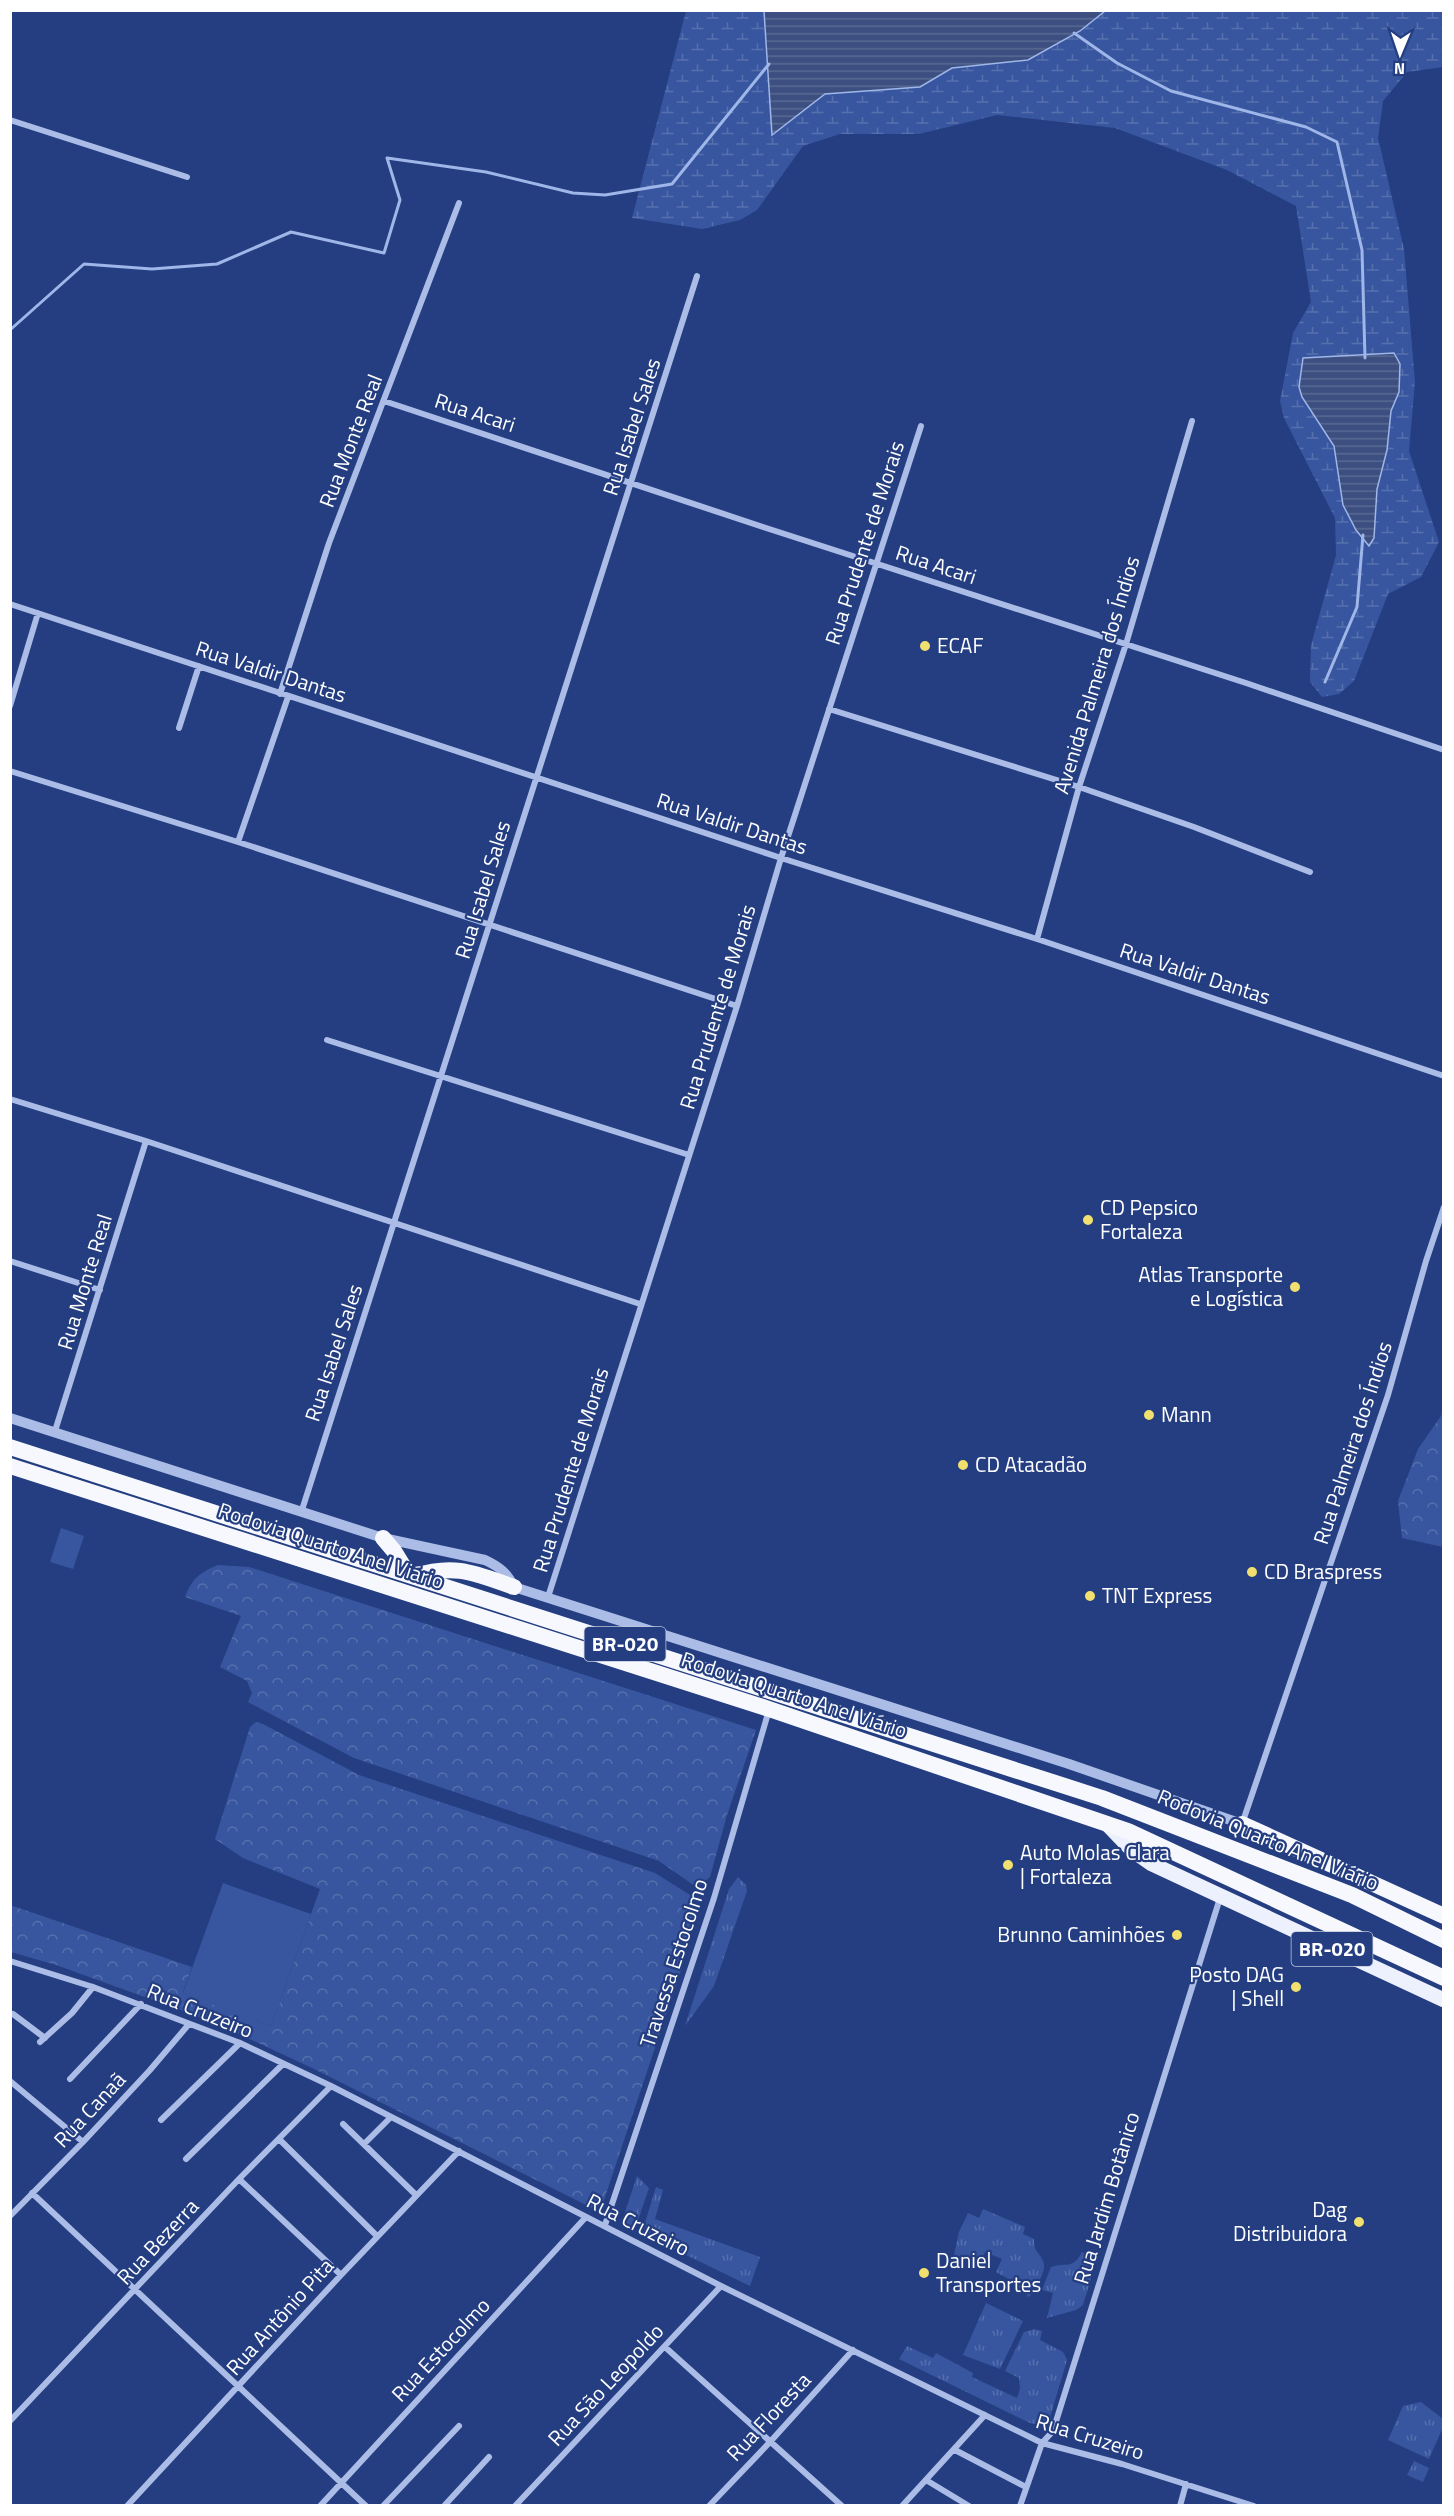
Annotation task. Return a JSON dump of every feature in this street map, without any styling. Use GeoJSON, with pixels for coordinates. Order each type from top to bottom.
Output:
{"type":"FeatureCollection","features":[{"type":"Feature","properties":{"kind":"highway","name":"Rodovia Quarto Anel Viário"},"geometry":{"type":"LineString","coordinates":[[10,1447],[1091,1795],[1237,1849],[1352,1895],[1443,1940]]}},
{"type":"Feature","properties":{"kind":"highway","name":"Rodovia Quarto Anel Viário"},"geometry":{"type":"LineString","coordinates":[[10,1466],[769,1709],[1128,1831],[1443,1978]]}},
{"type":"Feature","properties":{"kind":"highway"},"geometry":{"type":"LineString","coordinates":[[383,1538],[411,1575],[457,1569],[514,1587]]}},
{"type":"Feature","properties":{"kind":"highway"},"geometry":{"type":"LineString","coordinates":[[1242,1824],[1443,1916]]}},
{"type":"Feature","properties":{"kind":"highway"},"geometry":{"type":"LineString","coordinates":[[1228,1877],[1237,1849]]}},
{"type":"Feature","properties":{"kind":"main road","name":"BR-020"},"geometry":{"type":"LineString","coordinates":[[1108,1825],[1131,1850],[1152,1864],[1443,2000]]}},
{"type":"Feature","properties":{"kind":"street"},"geometry":{"type":"LineString","coordinates":[[10,120],[188,177]]}},
{"type":"Feature","properties":{"kind":"street","name":"Rua Monte Real"},"geometry":{"type":"LineString","coordinates":[[280,694],[329,543],[459,203]]}},
{"type":"Feature","properties":{"kind":"street","name":"Rua Isabel Sales"},"geometry":{"type":"LineString","coordinates":[[301,1513],[697,276]]}},
{"type":"Feature","properties":{"kind":"street","name":"Rua Acari"},"geometry":{"type":"LineString","coordinates":[[384,401],[1443,750]]}},
{"type":"Feature","properties":{"kind":"street","name":"Avenida Palmeira dos Índios"},"geometry":{"type":"LineString","coordinates":[[1037,939],[1079,787],[1126,644],[1192,421]]}},
{"type":"Feature","properties":{"kind":"street","name":"Rua Prudente de Morais"},"geometry":{"type":"LineString","coordinates":[[548,1597],[737,1006],[781,858],[921,426]]}},
{"type":"Feature","properties":{"kind":"street","name":"Rua Valdir Dantas"},"geometry":{"type":"LineString","coordinates":[[10,604],[781,858],[1037,939],[1443,1076]]}},
{"type":"Feature","properties":{"kind":"street"},"geometry":{"type":"LineString","coordinates":[[10,706],[38,613]]}},
{"type":"Feature","properties":{"kind":"street"},"geometry":{"type":"LineString","coordinates":[[179,728],[199,666]]}},
{"type":"Feature","properties":{"kind":"street"},"geometry":{"type":"LineString","coordinates":[[238,842],[288,697]]}},
{"type":"Feature","properties":{"kind":"street"},"geometry":{"type":"LineString","coordinates":[[829,709],[1079,787],[1194,826],[1310,872]]}},
{"type":"Feature","properties":{"kind":"street"},"geometry":{"type":"LineString","coordinates":[[10,771],[238,842],[737,1006]]}},
{"type":"Feature","properties":{"kind":"street"},"geometry":{"type":"LineString","coordinates":[[327,1040],[689,1155]]}},
{"type":"Feature","properties":{"kind":"street"},"geometry":{"type":"LineString","coordinates":[[10,1099],[146,1141],[640,1304]]}},
{"type":"Feature","properties":{"kind":"street","name":"Rua Monte Real"},"geometry":{"type":"LineString","coordinates":[[55,1431],[146,1141]]}},
{"type":"Feature","properties":{"kind":"street","name":"Rua Palmeira dos Índios"},"geometry":{"type":"LineString","coordinates":[[1242,1824],[1388,1395],[1443,1207]]}},
{"type":"Feature","properties":{"kind":"street"},"geometry":{"type":"LineString","coordinates":[[10,1261],[100,1290]]}},
{"type":"Feature","properties":{"kind":"street"},"geometry":{"type":"LineString","coordinates":[[10,1418],[383,1538],[485,1560],[503,1570],[514,1587],[1069,1764],[1242,1824]]}},
{"type":"Feature","properties":{"kind":"street","name":"Travessa Estocolmo"},"geometry":{"type":"LineString","coordinates":[[605,2225],[714,1899],[769,1709]]}},
{"type":"Feature","properties":{"kind":"street","name":"Rua Jardim Botânico"},"geometry":{"type":"LineString","coordinates":[[1020,2505],[1042,2443],[1053,2431],[1220,1896]]}},
{"type":"Feature","properties":{"kind":"street","name":"Rua Cruzeiro"},"geometry":{"type":"LineString","coordinates":[[10,1961],[141,2004],[240,2043],[331,2086],[721,2286],[1042,2443],[1122,2464],[1254,2505]]}},
{"type":"Feature","properties":{"kind":"street"},"geometry":{"type":"LineString","coordinates":[[13,2014],[42,2040],[72,2013],[93,1987]]}},
{"type":"Feature","properties":{"kind":"street"},"geometry":{"type":"LineString","coordinates":[[70,2079],[141,2004]]}},
{"type":"Feature","properties":{"kind":"street","name":"Rua Canaã"},"geometry":{"type":"LineString","coordinates":[[10,2216],[83,2142],[189,2024]]}},
{"type":"Feature","properties":{"kind":"street"},"geometry":{"type":"LineString","coordinates":[[161,2120],[240,2043]]}},
{"type":"Feature","properties":{"kind":"street"},"geometry":{"type":"LineString","coordinates":[[186,2159],[283,2064]]}},
{"type":"Feature","properties":{"kind":"street"},"geometry":{"type":"LineString","coordinates":[[10,2081],[83,2142]]}},
{"type":"Feature","properties":{"kind":"street","name":"Rua Bezerra"},"geometry":{"type":"LineString","coordinates":[[10,2421],[239,2179],[331,2086]]}},
{"type":"Feature","properties":{"kind":"street"},"geometry":{"type":"LineString","coordinates":[[364,2144],[391,2117]]}},
{"type":"Feature","properties":{"kind":"street"},"geometry":{"type":"LineString","coordinates":[[344,2124],[416,2195]]}},
{"type":"Feature","properties":{"kind":"street"},"geometry":{"type":"LineString","coordinates":[[279,2139],[377,2236]]}},
{"type":"Feature","properties":{"kind":"street","name":"Rua Antônio Pita"},"geometry":{"type":"LineString","coordinates":[[127,2505],[459,2151]]}},
{"type":"Feature","properties":{"kind":"street"},"geometry":{"type":"LineString","coordinates":[[239,2179],[341,2275]]}},
{"type":"Feature","properties":{"kind":"street"},"geometry":{"type":"LineString","coordinates":[[32,2193],[366,2505]]}},
{"type":"Feature","properties":{"kind":"street","name":"Rua Estocolmo"},"geometry":{"type":"LineString","coordinates":[[320,2505],[586,2217]]}},
{"type":"Feature","properties":{"kind":"street","name":"Rua São Leopoldo"},"geometry":{"type":"LineString","coordinates":[[514,2505],[721,2286]]}},
{"type":"Feature","properties":{"kind":"street"},"geometry":{"type":"LineString","coordinates":[[665,2347],[842,2505]]}},
{"type":"Feature","properties":{"kind":"street","name":"Rua Floresta"},"geometry":{"type":"LineString","coordinates":[[709,2505],[771,2442],[853,2350]]}},
{"type":"Feature","properties":{"kind":"street"},"geometry":{"type":"LineString","coordinates":[[902,2505],[985,2415]]}},
{"type":"Feature","properties":{"kind":"street"},"geometry":{"type":"LineString","coordinates":[[383,2505],[459,2426]]}},
{"type":"Feature","properties":{"kind":"street"},"geometry":{"type":"LineString","coordinates":[[955,2450],[1026,2487]]}},
{"type":"Feature","properties":{"kind":"street"},"geometry":{"type":"LineString","coordinates":[[444,2505],[489,2457]]}},
{"type":"Feature","properties":{"kind":"street"},"geometry":{"type":"LineString","coordinates":[[926,2480],[969,2505]]}},
{"type":"Feature","properties":{"kind":"street"},"geometry":{"type":"LineString","coordinates":[[1180,2505],[1186,2484]]}},
{"type":"Feature","properties":{"kind":"green space"},"geometry":{"type":"Polygon","coordinates":[[[686,11],[764,11],[773,135],[825,94],[920,87],[952,68],[1028,60],[1080,31],[1105,11],[1443,11],[1443,67],[1407,72],[1383,101],[1378,138],[1404,249],[1415,382],[1409,451],[1439,542],[1421,577],[1388,594],[1354,681],[1339,694],[1322,697],[1310,682],[1311,645],[1336,555],[1335,518],[1284,418],[1280,401],[1293,333],[1311,302],[1296,206],[1227,170],[1115,128],[997,115],[919,134],[840,134],[803,146],[757,210],[740,220],[702,229],[632,218],[686,11]],[[1399,392],[1302,396],[1334,446],[1343,505],[1374,538],[1377,489],[1387,450],[1391,411],[1399,392]]]}},
{"type":"Feature","properties":{"kind":"green space"},"geometry":{"type":"Polygon","coordinates":[[[1443,1404],[1444,1547],[1402,1538],[1398,1501],[1418,1449],[1441,1416],[1443,1404]]]}},
{"type":"Feature","properties":{"kind":"green space"},"geometry":{"type":"Polygon","coordinates":[[[61,1528],[84,1536],[73,1569],[50,1562],[61,1528]]]}},
{"type":"Feature","properties":{"kind":"green space"},"geometry":{"type":"Polygon","coordinates":[[[218,1565],[249,1567],[756,1730],[727,1815],[710,1877],[700,1885],[692,1884],[659,1861],[354,1758],[248,1702],[252,1693],[247,1681],[220,1667],[241,1616],[185,1597],[197,1577],[218,1565]]]}},
{"type":"Feature","properties":{"kind":"green space"},"geometry":{"type":"Polygon","coordinates":[[[256,1722],[359,1775],[655,1873],[690,1895],[696,1907],[683,1964],[600,2212],[312,2068],[211,2021],[56,1965],[11,1952],[10,1905],[192,1967],[183,1992],[271,2026],[320,1889],[243,1858],[215,1839],[250,1727],[256,1722]]]}},
{"type":"Feature","properties":{"kind":"green space"},"geometry":{"type":"Polygon","coordinates":[[[738,1877],[746,1885],[747,1891],[714,1986],[685,2026],[729,1889],[738,1877]]]}},
{"type":"Feature","properties":{"kind":"green space"},"geometry":{"type":"Polygon","coordinates":[[[223,1883],[311,1914],[271,2026],[183,1993],[223,1883]]]}},
{"type":"Feature","properties":{"kind":"green space"},"geometry":{"type":"Polygon","coordinates":[[[1292,1942],[1320,1955],[1307,1962],[1296,1957],[1292,1942]]]}},
{"type":"Feature","properties":{"kind":"green space"},"geometry":{"type":"Polygon","coordinates":[[[637,2176],[649,2188],[637,2223],[630,2228],[621,2224],[637,2176]]]}},
{"type":"Feature","properties":{"kind":"green space"},"geometry":{"type":"Polygon","coordinates":[[[656,2187],[663,2190],[655,2219],[760,2257],[750,2286],[645,2235],[644,2226],[656,2187]]]}},
{"type":"Feature","properties":{"kind":"green space"},"geometry":{"type":"Polygon","coordinates":[[[983,2209],[1025,2227],[1023,2234],[1034,2239],[1044,2269],[1029,2297],[1012,2281],[996,2272],[1002,2259],[985,2252],[979,2264],[954,2255],[959,2232],[968,2213],[979,2218],[983,2209]]]}},
{"type":"Feature","properties":{"kind":"green space"},"geometry":{"type":"Polygon","coordinates":[[[1082,2252],[1097,2259],[1083,2305],[1076,2310],[1047,2318],[1053,2293],[1042,2290],[1051,2267],[1072,2263],[1079,2258],[1082,2252]]]}},
{"type":"Feature","properties":{"kind":"green space"},"geometry":{"type":"Polygon","coordinates":[[[986,2303],[1023,2321],[1000,2369],[963,2355],[986,2303]]]}},
{"type":"Feature","properties":{"kind":"green space"},"geometry":{"type":"Polygon","coordinates":[[[1035,2329],[1042,2331],[1040,2340],[1063,2352],[1067,2360],[1048,2424],[1044,2426],[1030,2423],[899,2359],[907,2346],[933,2358],[936,2353],[973,2373],[972,2377],[1017,2398],[1020,2389],[1019,2378],[1005,2371],[1024,2332],[1035,2329]]]}},
{"type":"Feature","properties":{"kind":"green space"},"geometry":{"type":"Polygon","coordinates":[[[1421,2402],[1443,2419],[1443,2427],[1429,2459],[1388,2440],[1403,2406],[1421,2402]]]}},
{"type":"Feature","properties":{"kind":"green space"},"geometry":{"type":"Polygon","coordinates":[[[1414,2461],[1429,2468],[1423,2482],[1407,2475],[1414,2461]]]}},
{"type":"Feature","properties":{"kind":"shaded area"},"geometry":{"type":"Polygon","coordinates":[[[764,10],[1105,11],[1080,31],[1028,60],[952,68],[920,87],[825,94],[772,135],[764,10]]]}},
{"type":"Feature","properties":{"kind":"shaded area"},"geometry":{"type":"Polygon","coordinates":[[[1394,353],[1400,364],[1399,392],[1391,411],[1387,450],[1377,489],[1374,538],[1369,546],[1356,530],[1343,505],[1334,446],[1302,397],[1299,387],[1303,358],[1394,353]]]}},
{"type":"Feature","properties":{"kind":"waterway"},"geometry":{"type":"LineString","coordinates":[[1074,33],[1117,63],[1171,91],[1306,127],[1337,142],[1362,250],[1365,358]]}},
{"type":"Feature","properties":{"kind":"waterway"},"geometry":{"type":"LineString","coordinates":[[10,330],[84,264],[152,269],[217,264],[291,232],[384,253],[400,200],[387,158],[486,172],[573,193],[605,195],[672,184],[769,64]]}},
{"type":"Feature","properties":{"kind":"waterway"},"geometry":{"type":"LineString","coordinates":[[1325,682],[1357,607],[1363,535]]}},
{"type":"Feature","properties":{"kind":"place","name":"ECAF"},"geometry":{"type":"Point","coordinates":[925,646]}},
{"type":"Feature","properties":{"kind":"place","name":"CD Pepsico Fortaleza"},"geometry":{"type":"Point","coordinates":[1088,1220]}},
{"type":"Feature","properties":{"kind":"place","name":"Atlas Transporte e Logística"},"geometry":{"type":"Point","coordinates":[1295,1287]}},
{"type":"Feature","properties":{"kind":"place","name":"Mann"},"geometry":{"type":"Point","coordinates":[1149,1415]}},
{"type":"Feature","properties":{"kind":"place","name":"CD Atacadão"},"geometry":{"type":"Point","coordinates":[963,1465]}},
{"type":"Feature","properties":{"kind":"place","name":"CD Braspress"},"geometry":{"type":"Point","coordinates":[1252,1572]}},
{"type":"Feature","properties":{"kind":"place","name":"TNT Express"},"geometry":{"type":"Point","coordinates":[1090,1596]}},
{"type":"Feature","properties":{"kind":"place","name":"Auto Molas Clara | Fortaleza"},"geometry":{"type":"Point","coordinates":[1008,1865]}},
{"type":"Feature","properties":{"kind":"place","name":"Brunno Caminhões"},"geometry":{"type":"Point","coordinates":[1177,1935]}},
{"type":"Feature","properties":{"kind":"place","name":"Posto DAG | Shell"},"geometry":{"type":"Point","coordinates":[1296,1987]}},
{"type":"Feature","properties":{"kind":"place","name":"Dag Distribuidora"},"geometry":{"type":"Point","coordinates":[1359,2222]}},
{"type":"Feature","properties":{"kind":"place","name":"Daniel Transportes"},"geometry":{"type":"Point","coordinates":[924,2273]}}]}
